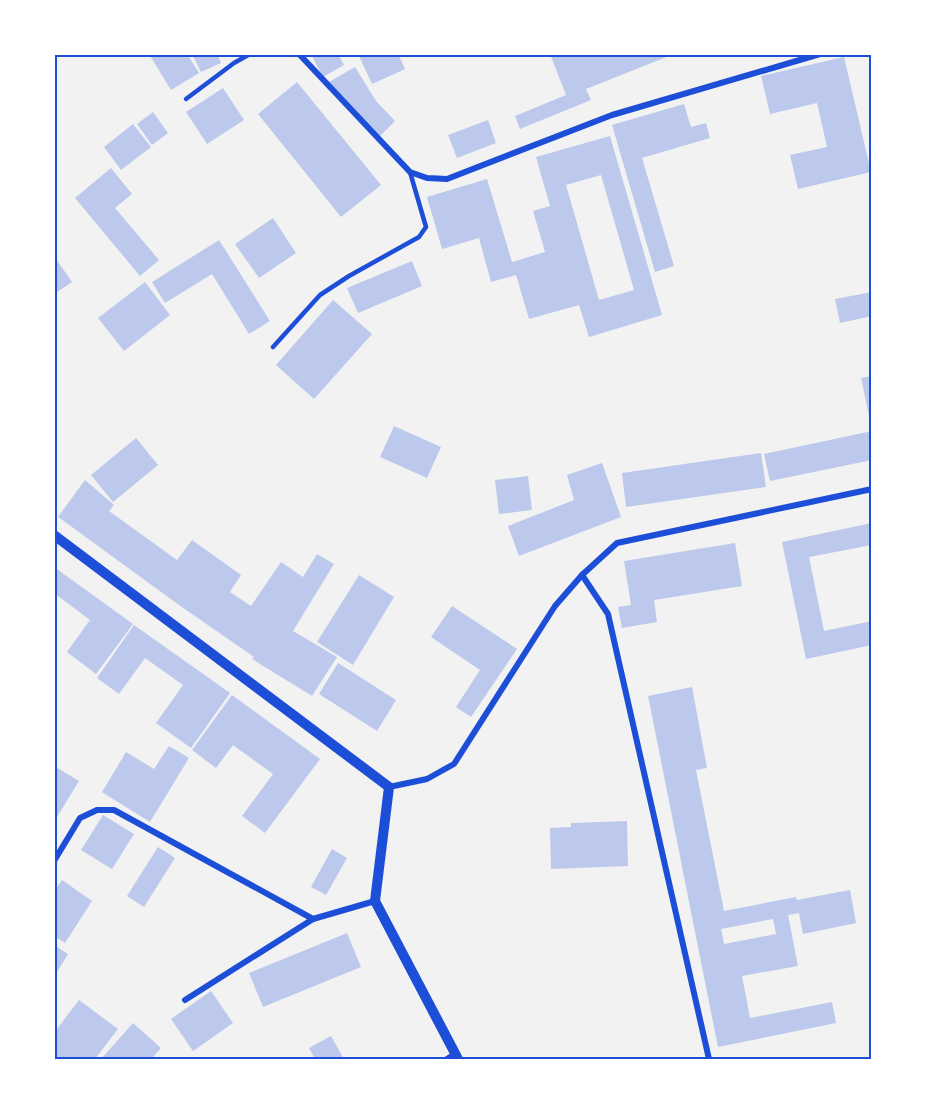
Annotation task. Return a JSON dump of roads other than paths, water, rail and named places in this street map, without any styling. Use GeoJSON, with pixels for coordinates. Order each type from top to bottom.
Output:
{"type":"FeatureCollection","features":[{"type":"Feature","properties":{"kind":"street"},"geometry":{"type":"LineString","coordinates":[[299,54],[410,172],[427,178],[447,178],[612,115],[820,54]]}},
{"type":"Feature","properties":{"kind":"street"},"geometry":{"type":"LineString","coordinates":[[54,536],[389,787],[427,779],[454,764],[555,606],[582,575],[616,543],[872,489]]}},
{"type":"Feature","properties":{"kind":"street"},"geometry":{"type":"LineString","coordinates":[[582,575],[608,614],[709,1059]]}},
{"type":"Feature","properties":{"kind":"street"},"geometry":{"type":"LineString","coordinates":[[389,787],[375,901],[453,1057]]}},
{"type":"Feature","properties":{"kind":"street"},"geometry":{"type":"LineString","coordinates":[[54,861],[80,819],[97,810],[114,810],[313,919]]}},
{"type":"Feature","properties":{"kind":"street"},"geometry":{"type":"LineString","coordinates":[[185,1000],[313,919],[375,901]]}},
{"type":"Feature","properties":{"kind":"lane"},"geometry":{"type":"LineString","coordinates":[[186,99],[234,63],[250,54]]}},
{"type":"Feature","properties":{"kind":"lane"},"geometry":{"type":"LineString","coordinates":[[273,347],[320,295],[419,237],[426,227],[410,172]]}}]}
